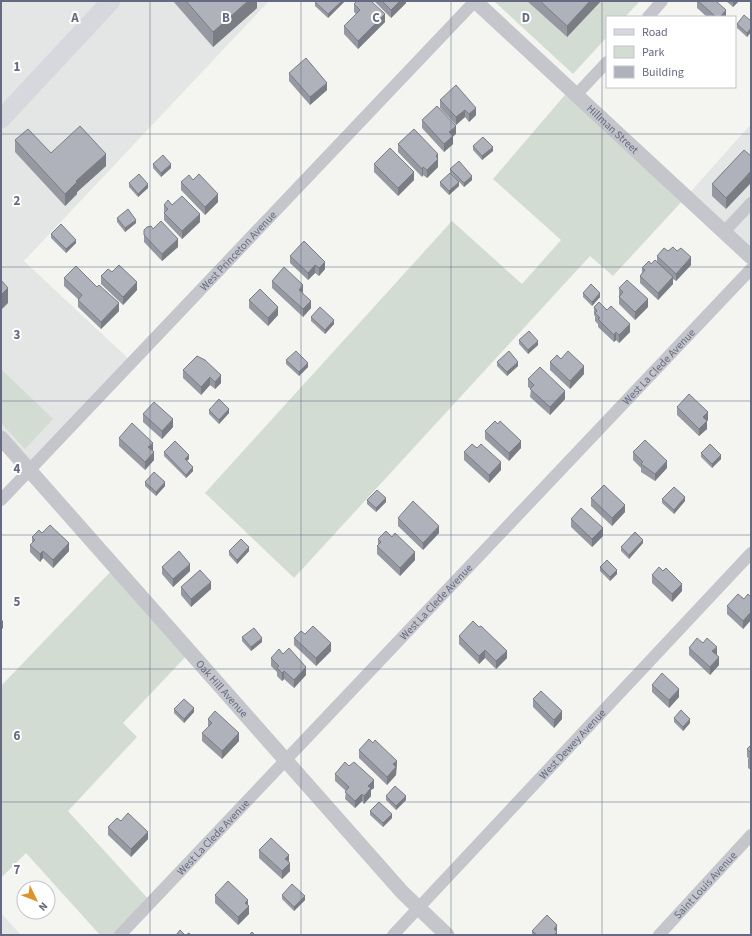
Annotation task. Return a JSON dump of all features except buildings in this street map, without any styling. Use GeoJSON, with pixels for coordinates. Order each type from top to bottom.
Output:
{"type":"FeatureCollection","features":[{"type":"Feature","properties":{"kind":"main road"},"geometry":{"type":"LineString","coordinates":[[1,120],[112,1]]}},
{"type":"Feature","properties":{"kind":"street","name":"Hillman Street"},"geometry":{"type":"LineString","coordinates":[[475,1],[751,257]]}},
{"type":"Feature","properties":{"kind":"street","name":"West Princeton Avenue"},"geometry":{"type":"LineString","coordinates":[[1,500],[475,1]]}},
{"type":"Feature","properties":{"kind":"street"},"geometry":{"type":"LineString","coordinates":[[649,16],[662,1]]}},
{"type":"Feature","properties":{"kind":"street"},"geometry":{"type":"LineString","coordinates":[[576,95],[606,63]]}},
{"type":"Feature","properties":{"kind":"street"},"geometry":{"type":"LineString","coordinates":[[724,232],[751,203]]}},
{"type":"Feature","properties":{"kind":"street","name":"West La Clede Avenue"},"geometry":{"type":"LineString","coordinates":[[120,935],[751,269]]}},
{"type":"Feature","properties":{"kind":"street","name":"Oak Hill Avenue"},"geometry":{"type":"LineString","coordinates":[[1,438],[286,760],[419,908],[446,935]]}},
{"type":"Feature","properties":{"kind":"street","name":"West Dewey Avenue"},"geometry":{"type":"LineString","coordinates":[[393,935],[751,553]]}},
{"type":"Feature","properties":{"kind":"street","name":"Saint Louis Avenue"},"geometry":{"type":"LineString","coordinates":[[659,935],[751,836]]}},
{"type":"Feature","properties":{"kind":"shaded area"},"geometry":{"type":"Polygon","coordinates":[[[1,1],[269,1],[24,261],[132,362],[29,470],[1,438],[1,1]]]}},
{"type":"Feature","properties":{"kind":"shaded area"},"geometry":{"type":"Polygon","coordinates":[[[751,124],[751,257],[686,197],[751,124]]]}},
{"type":"Feature","properties":{"kind":"shaded area"},"geometry":{"type":"Polygon","coordinates":[[[1,913],[21,935],[1,935],[1,913]]]}},
{"type":"Feature","properties":{"kind":"green space"},"geometry":{"type":"Polygon","coordinates":[[[494,1],[527,1],[567,37],[601,1],[640,1],[626,16],[606,16],[606,38],[573,74],[494,1]]]}},
{"type":"Feature","properties":{"kind":"green space"},"geometry":{"type":"Polygon","coordinates":[[[570,89],[686,197],[613,276],[590,256],[294,578],[205,493],[452,221],[522,284],[561,240],[493,179],[570,89]]]}},
{"type":"Feature","properties":{"kind":"green space"},"geometry":{"type":"Polygon","coordinates":[[[1,369],[53,419],[25,449],[1,423],[1,369]]]}},
{"type":"Feature","properties":{"kind":"green space"},"geometry":{"type":"Polygon","coordinates":[[[115,567],[190,652],[123,723],[137,737],[68,811],[151,902],[120,935],[100,935],[56,886],[56,880],[50,880],[26,853],[1,878],[1,686],[115,567]]]}}]}
